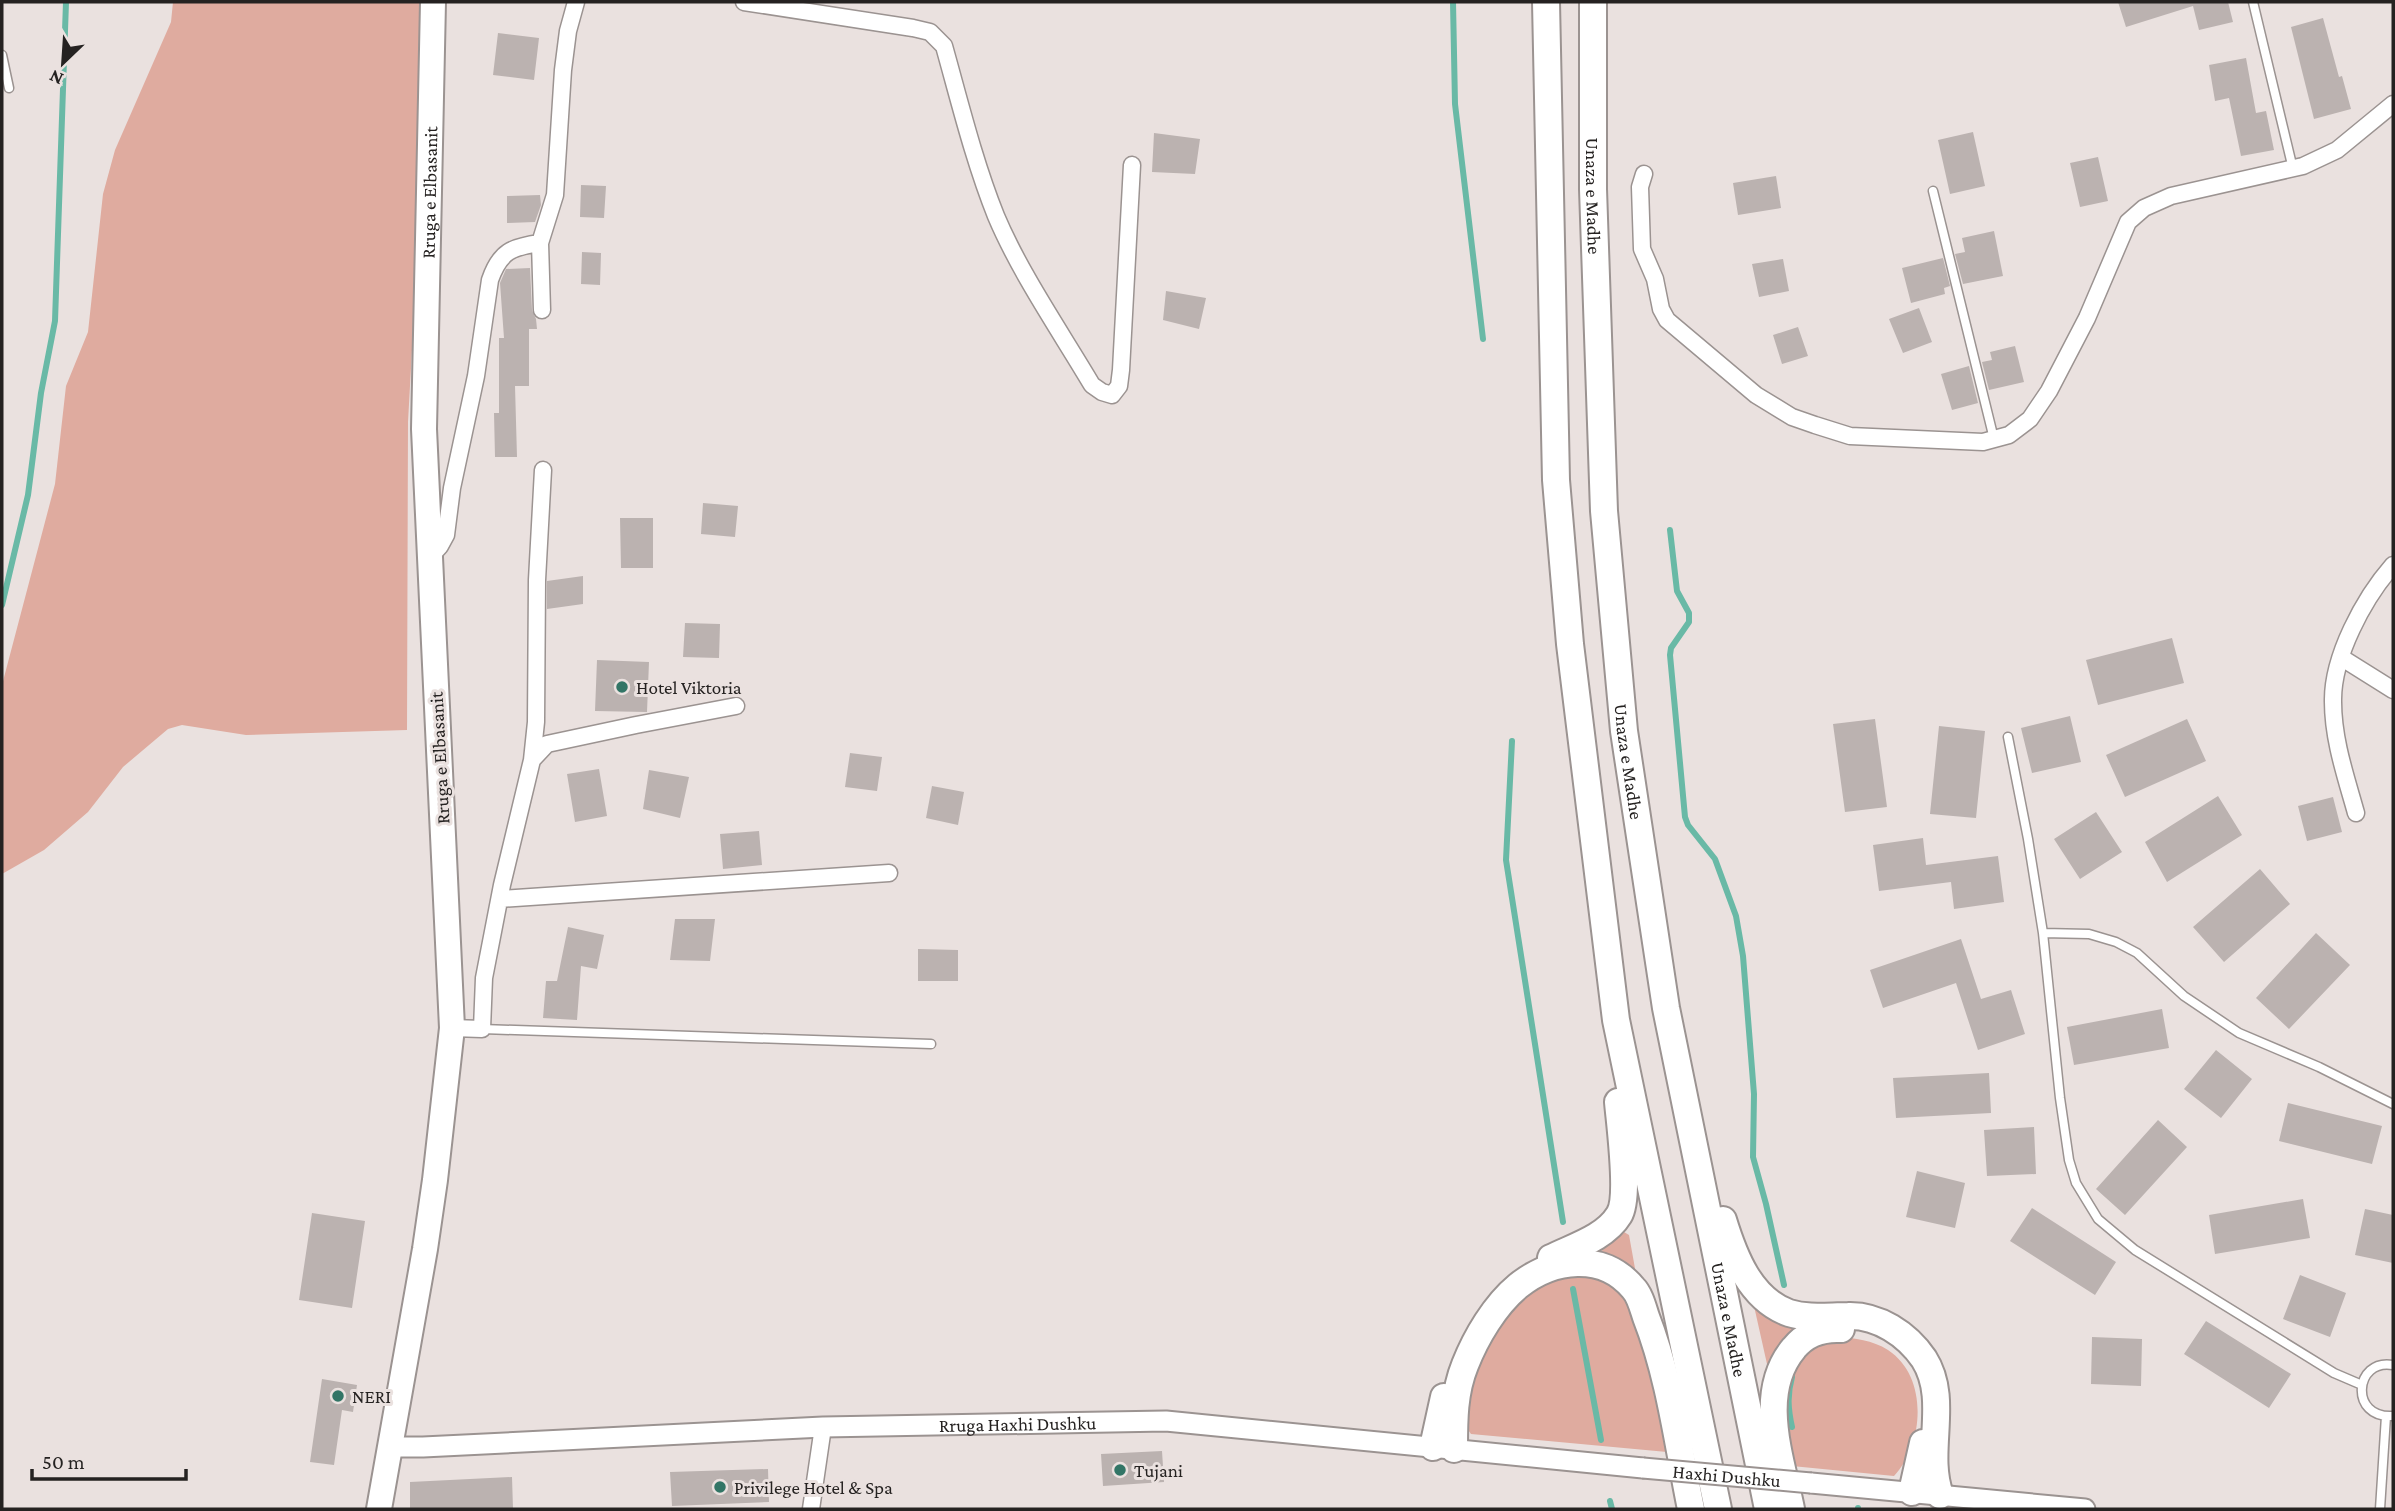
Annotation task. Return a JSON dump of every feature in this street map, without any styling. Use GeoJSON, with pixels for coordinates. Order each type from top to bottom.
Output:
{"type":"FeatureCollection","features":[{"type":"Feature","properties":{"kind":"highway"},"geometry":{"type":"LineString","coordinates":[[1546,2],[1556,480],[1570,644],[1616,1020],[1717,1509]]}},
{"type":"Feature","properties":{"kind":"highway","name":"Unaza e Madhe"},"geometry":{"type":"LineString","coordinates":[[1593,2],[1593,188],[1604,511],[1624,731],[1666,1008],[1768,1509]]}},
{"type":"Feature","properties":{"kind":"highway"},"geometry":{"type":"LineString","coordinates":[[1666,1008],[1701,1119],[1717,1198],[1732,1250],[1759,1293],[1775,1306],[1790,1313],[1812,1317],[1852,1316],[1873,1320],[1890,1327],[1917,1349],[1926,1363],[1936,1396],[1934,1467],[1940,1495]]}},
{"type":"Feature","properties":{"kind":"highway"},"geometry":{"type":"LineString","coordinates":[[1443,1448],[1448,1382],[1470,1333],[1504,1287],[1532,1266],[1585,1243],[1619,1215],[1624,1198],[1616,1077],[1616,1020]]}},
{"type":"Feature","properties":{"kind":"highway"},"geometry":{"type":"LineString","coordinates":[[1443,1448],[1464,1367],[1474,1345],[1501,1304],[1518,1286],[1537,1274],[1560,1265],[1583,1262],[1603,1266],[1636,1290],[1658,1347],[1691,1509]]}},
{"type":"Feature","properties":{"kind":"highway"},"geometry":{"type":"LineString","coordinates":[[1791,1509],[1773,1421],[1774,1395],[1779,1372],[1786,1357],[1801,1338],[1830,1328],[1870,1333],[1890,1342],[1918,1374],[1926,1418],[1919,1469],[1912,1492]]}},
{"type":"Feature","properties":{"kind":"main road","name":"Rruga e Elbasanit"},"geometry":{"type":"LineString","coordinates":[[379,1509],[435,1180],[452,1028],[424,429],[432,2]]}},
{"type":"Feature","properties":{"kind":"street"},"geometry":{"type":"LineString","coordinates":[[542,310],[540,243],[555,195],[563,70],[568,31],[576,2]]}},
{"type":"Feature","properties":{"kind":"street"},"geometry":{"type":"LineString","coordinates":[[744,2],[913,27],[930,32],[944,46],[981,177],[998,219],[1092,384],[1102,392],[1112,395],[1119,386],[1121,370],[1132,165]]}},
{"type":"Feature","properties":{"kind":"street"},"geometry":{"type":"LineString","coordinates":[[1644,174],[1640,187],[1642,249],[1655,279],[1661,309],[1667,320],[1756,395],[1792,417],[1850,436],[1983,442],[2009,435],[2030,419],[2049,391],[2087,318],[2128,222],[2144,208],[2171,196],[2293,169],[2337,150],[2393,104]]}},
{"type":"Feature","properties":{"kind":"street"},"geometry":{"type":"LineString","coordinates":[[429,558],[446,535],[452,488],[476,376],[490,280],[504,254],[522,246],[540,243]]}},
{"type":"Feature","properties":{"kind":"street"},"geometry":{"type":"LineString","coordinates":[[452,1028],[482,1029],[484,978],[533,760],[536,722],[537,580],[544,470]]}},
{"type":"Feature","properties":{"kind":"street"},"geometry":{"type":"LineString","coordinates":[[2356,813],[2339,752],[2333,704],[2334,682],[2365,602],[2393,565]]}},
{"type":"Feature","properties":{"kind":"street"},"geometry":{"type":"LineString","coordinates":[[2342,658],[2393,690]]}},
{"type":"Feature","properties":{"kind":"street"},"geometry":{"type":"LineString","coordinates":[[533,760],[547,744],[736,706]]}},
{"type":"Feature","properties":{"kind":"street"},"geometry":{"type":"LineString","coordinates":[[500,899],[888,873]]}},
{"type":"Feature","properties":{"kind":"street","name":"Rruga Haxhi Dushku"},"geometry":{"type":"LineString","coordinates":[[390,1447],[824,1427],[1166,1421],[1643,1468]]}},
{"type":"Feature","properties":{"kind":"street"},"geometry":{"type":"LineString","coordinates":[[811,1509],[824,1427]]}},
{"type":"Feature","properties":{"kind":"street","name":"Haxhi Dushku"},"geometry":{"type":"LineString","coordinates":[[1643,1468],[1912,1492]]}},
{"type":"Feature","properties":{"kind":"street"},"geometry":{"type":"LineString","coordinates":[[1912,1492],[2085,1509]]}},
{"type":"Feature","properties":{"kind":"lane"},"geometry":{"type":"LineString","coordinates":[[2253,2],[2293,169]]}},
{"type":"Feature","properties":{"kind":"lane"},"geometry":{"type":"LineString","coordinates":[[2,55],[9,88]]}},
{"type":"Feature","properties":{"kind":"lane"},"geometry":{"type":"LineString","coordinates":[[1933,191],[1994,439]]}},
{"type":"Feature","properties":{"kind":"lane"},"geometry":{"type":"LineString","coordinates":[[2008,737],[2043,933],[2069,1160],[2076,1183],[2098,1219],[2135,1250],[2334,1373],[2362,1385]]}},
{"type":"Feature","properties":{"kind":"lane"},"geometry":{"type":"LineString","coordinates":[[2043,933],[2089,934],[2116,942],[2137,954],[2184,996],[2239,1033],[2319,1067],[2393,1104]]}},
{"type":"Feature","properties":{"kind":"lane"},"geometry":{"type":"LineString","coordinates":[[482,1029],[931,1044]]}},
{"type":"Feature","properties":{"kind":"lane"},"geometry":{"type":"LineString","coordinates":[[2380,1509],[2389,1416],[2370,1409],[2362,1394],[2362,1385],[2371,1370],[2379,1366],[2393,1365]]}},
{"type":"Feature","properties":{"kind":"shaded area"},"geometry":{"type":"Polygon","coordinates":[[[173,2],[425,2],[424,135],[408,422],[407,730],[246,735],[182,725],[168,729],[123,767],[88,812],[44,850],[2,874],[2,685],[55,484],[66,386],[88,332],[103,194],[115,150],[171,22],[173,2]]]}},
{"type":"Feature","properties":{"kind":"shaded area"},"geometry":{"type":"Polygon","coordinates":[[[1624,1232],[1629,1235],[1636,1274],[1599,1253],[1624,1232]]]}},
{"type":"Feature","properties":{"kind":"shaded area"},"geometry":{"type":"Polygon","coordinates":[[[1590,1272],[1621,1288],[1638,1319],[1667,1452],[1471,1434],[1466,1427],[1467,1378],[1502,1316],[1536,1283],[1590,1272]]]}},
{"type":"Feature","properties":{"kind":"shaded area"},"geometry":{"type":"Polygon","coordinates":[[[1754,1306],[1798,1329],[1769,1366],[1767,1364],[1754,1306]]]}},
{"type":"Feature","properties":{"kind":"shaded area"},"geometry":{"type":"Polygon","coordinates":[[[1837,1337],[1863,1340],[1888,1350],[1901,1362],[1910,1377],[1916,1393],[1916,1429],[1904,1463],[1894,1476],[1792,1466],[1783,1394],[1806,1347],[1837,1337]]]}},
{"type":"Feature","properties":{"kind":"building"},"geometry":{"type":"Polygon","coordinates":[[[2118,2],[2228,2],[2233,22],[2199,30],[2193,6],[2126,27],[2118,2]]]}},
{"type":"Feature","properties":{"kind":"building"},"geometry":{"type":"Polygon","coordinates":[[[2323,18],[2351,109],[2314,119],[2291,27],[2323,18]]]}},
{"type":"Feature","properties":{"kind":"building"},"geometry":{"type":"Polygon","coordinates":[[[498,33],[539,38],[534,80],[493,75],[498,33]]]}},
{"type":"Feature","properties":{"kind":"building"},"geometry":{"type":"Polygon","coordinates":[[[2246,58],[2256,113],[2266,111],[2274,150],[2241,156],[2229,98],[2215,101],[2209,65],[2246,58]]]}},
{"type":"Feature","properties":{"kind":"building"},"geometry":{"type":"Polygon","coordinates":[[[1973,132],[1985,186],[1950,194],[1938,140],[1973,132]]]}},
{"type":"Feature","properties":{"kind":"building"},"geometry":{"type":"Polygon","coordinates":[[[1154,133],[1200,139],[1195,174],[1152,172],[1154,133]]]}},
{"type":"Feature","properties":{"kind":"building"},"geometry":{"type":"Polygon","coordinates":[[[2098,157],[2108,201],[2080,207],[2070,163],[2098,157]]]}},
{"type":"Feature","properties":{"kind":"building"},"geometry":{"type":"Polygon","coordinates":[[[1776,176],[1781,208],[1738,215],[1733,183],[1776,176]]]}},
{"type":"Feature","properties":{"kind":"building"},"geometry":{"type":"Polygon","coordinates":[[[581,185],[606,186],[604,218],[580,217],[581,185]]]}},
{"type":"Feature","properties":{"kind":"building"},"geometry":{"type":"Polygon","coordinates":[[[540,195],[541,205],[535,222],[507,223],[507,196],[540,195]]]}},
{"type":"Feature","properties":{"kind":"building"},"geometry":{"type":"Polygon","coordinates":[[[1994,231],[2003,276],[1963,284],[1955,254],[1965,252],[1962,238],[1994,231]]]}},
{"type":"Feature","properties":{"kind":"building"},"geometry":{"type":"Polygon","coordinates":[[[582,252],[601,253],[600,285],[581,284],[582,252]]]}},
{"type":"Feature","properties":{"kind":"building"},"geometry":{"type":"Polygon","coordinates":[[[1943,258],[1950,286],[1944,288],[1945,294],[1911,303],[1902,268],[1943,258]]]}},
{"type":"Feature","properties":{"kind":"building"},"geometry":{"type":"Polygon","coordinates":[[[1783,259],[1789,291],[1759,297],[1752,264],[1783,259]]]}},
{"type":"Feature","properties":{"kind":"building"},"geometry":{"type":"Polygon","coordinates":[[[530,268],[532,310],[537,329],[529,329],[529,386],[515,386],[517,457],[495,457],[494,413],[499,413],[499,338],[504,338],[500,283],[506,269],[530,268]]]}},
{"type":"Feature","properties":{"kind":"building"},"geometry":{"type":"Polygon","coordinates":[[[1166,291],[1206,298],[1199,329],[1163,320],[1166,291]]]}},
{"type":"Feature","properties":{"kind":"building"},"geometry":{"type":"Polygon","coordinates":[[[1919,308],[1932,342],[1903,353],[1889,319],[1919,308]]]}},
{"type":"Feature","properties":{"kind":"building"},"geometry":{"type":"Polygon","coordinates":[[[1798,327],[1808,356],[1782,364],[1773,335],[1798,327]]]}},
{"type":"Feature","properties":{"kind":"building"},"geometry":{"type":"Polygon","coordinates":[[[2015,346],[2024,382],[1989,390],[1982,362],[1992,360],[1990,352],[2015,346]]]}},
{"type":"Feature","properties":{"kind":"building"},"geometry":{"type":"Polygon","coordinates":[[[1969,366],[1978,403],[1952,410],[1941,374],[1969,366]]]}},
{"type":"Feature","properties":{"kind":"building"},"geometry":{"type":"Polygon","coordinates":[[[703,503],[738,506],[735,537],[701,534],[703,503]]]}},
{"type":"Feature","properties":{"kind":"building"},"geometry":{"type":"Polygon","coordinates":[[[620,518],[653,518],[653,568],[621,568],[620,518]]]}},
{"type":"Feature","properties":{"kind":"building"},"geometry":{"type":"Polygon","coordinates":[[[583,576],[583,604],[547,609],[547,581],[583,576]]]}},
{"type":"Feature","properties":{"kind":"building"},"geometry":{"type":"Polygon","coordinates":[[[685,623],[720,624],[719,658],[683,657],[685,623]]]}},
{"type":"Feature","properties":{"kind":"building"},"geometry":{"type":"Polygon","coordinates":[[[2172,638],[2184,683],[2098,705],[2086,660],[2172,638]]]}},
{"type":"Feature","properties":{"kind":"building","name":"Hotel Viktoria"},"geometry":{"type":"Polygon","coordinates":[[[597,660],[649,662],[647,712],[595,711],[597,660]]]}},
{"type":"Feature","properties":{"kind":"building"},"geometry":{"type":"Polygon","coordinates":[[[2070,716],[2081,762],[2032,773],[2021,728],[2070,716]]]}},
{"type":"Feature","properties":{"kind":"building"},"geometry":{"type":"Polygon","coordinates":[[[1875,719],[1887,807],[1845,812],[1833,724],[1875,719]]]}},
{"type":"Feature","properties":{"kind":"building"},"geometry":{"type":"Polygon","coordinates":[[[2187,719],[2206,761],[2125,797],[2106,755],[2187,719]]]}},
{"type":"Feature","properties":{"kind":"building"},"geometry":{"type":"Polygon","coordinates":[[[1939,726],[1985,731],[1976,818],[1930,814],[1939,726]]]}},
{"type":"Feature","properties":{"kind":"building"},"geometry":{"type":"Polygon","coordinates":[[[850,753],[882,757],[877,791],[845,787],[850,753]]]}},
{"type":"Feature","properties":{"kind":"building"},"geometry":{"type":"Polygon","coordinates":[[[599,769],[607,816],[575,822],[567,774],[599,769]]]}},
{"type":"Feature","properties":{"kind":"building"},"geometry":{"type":"Polygon","coordinates":[[[649,770],[689,777],[680,818],[643,809],[649,770]]]}},
{"type":"Feature","properties":{"kind":"building"},"geometry":{"type":"Polygon","coordinates":[[[932,786],[964,792],[958,825],[926,818],[932,786]]]}},
{"type":"Feature","properties":{"kind":"building"},"geometry":{"type":"Polygon","coordinates":[[[2218,796],[2242,835],[2167,882],[2145,842],[2218,796]]]}},
{"type":"Feature","properties":{"kind":"building"},"geometry":{"type":"Polygon","coordinates":[[[2333,797],[2342,832],[2307,841],[2298,806],[2333,797]]]}},
{"type":"Feature","properties":{"kind":"building"},"geometry":{"type":"Polygon","coordinates":[[[2096,812],[2122,852],[2080,879],[2054,839],[2096,812]]]}},
{"type":"Feature","properties":{"kind":"building"},"geometry":{"type":"Polygon","coordinates":[[[759,831],[762,865],[723,869],[720,834],[759,831]]]}},
{"type":"Feature","properties":{"kind":"building"},"geometry":{"type":"Polygon","coordinates":[[[1923,838],[1926,865],[1998,856],[2004,902],[1954,909],[1951,882],[1879,891],[1873,845],[1923,838]]]}},
{"type":"Feature","properties":{"kind":"building"},"geometry":{"type":"Polygon","coordinates":[[[2260,869],[2290,904],[2224,962],[2193,927],[2260,869]]]}},
{"type":"Feature","properties":{"kind":"building"},"geometry":{"type":"Polygon","coordinates":[[[675,919],[715,919],[710,961],[670,960],[675,919]]]}},
{"type":"Feature","properties":{"kind":"building"},"geometry":{"type":"Polygon","coordinates":[[[568,927],[604,935],[597,969],[581,966],[577,1020],[543,1018],[546,981],[557,981],[568,927]]]}},
{"type":"Feature","properties":{"kind":"building"},"geometry":{"type":"Polygon","coordinates":[[[2316,933],[2350,965],[2289,1029],[2256,998],[2316,933]]]}},
{"type":"Feature","properties":{"kind":"building"},"geometry":{"type":"Polygon","coordinates":[[[1961,939],[1981,999],[2011,990],[2025,1034],[1978,1050],[1956,983],[1883,1008],[1870,970],[1961,939]]]}},
{"type":"Feature","properties":{"kind":"building"},"geometry":{"type":"Polygon","coordinates":[[[918,949],[958,950],[958,981],[918,981],[918,949]]]}},
{"type":"Feature","properties":{"kind":"building"},"geometry":{"type":"Polygon","coordinates":[[[2162,1009],[2169,1048],[2074,1065],[2067,1027],[2162,1009]]]}},
{"type":"Feature","properties":{"kind":"building"},"geometry":{"type":"Polygon","coordinates":[[[2216,1050],[2252,1079],[2221,1118],[2184,1089],[2216,1050]]]}},
{"type":"Feature","properties":{"kind":"building"},"geometry":{"type":"Polygon","coordinates":[[[1989,1073],[1991,1113],[1896,1118],[1893,1078],[1989,1073]]]}},
{"type":"Feature","properties":{"kind":"building"},"geometry":{"type":"Polygon","coordinates":[[[2288,1103],[2382,1126],[2372,1164],[2279,1141],[2288,1103]]]}},
{"type":"Feature","properties":{"kind":"building"},"geometry":{"type":"Polygon","coordinates":[[[2158,1120],[2187,1147],[2125,1215],[2096,1189],[2158,1120]]]}},
{"type":"Feature","properties":{"kind":"building"},"geometry":{"type":"Polygon","coordinates":[[[2034,1127],[2036,1174],[1987,1176],[1984,1130],[2034,1127]]]}},
{"type":"Feature","properties":{"kind":"building"},"geometry":{"type":"Polygon","coordinates":[[[1917,1171],[1965,1183],[1955,1228],[1906,1217],[1917,1171]]]}},
{"type":"Feature","properties":{"kind":"building"},"geometry":{"type":"Polygon","coordinates":[[[2303,1199],[2310,1238],[2215,1254],[2209,1215],[2303,1199]]]}},
{"type":"Feature","properties":{"kind":"building"},"geometry":{"type":"Polygon","coordinates":[[[2032,1208],[2116,1262],[2095,1295],[2010,1241],[2032,1208]]]}},
{"type":"Feature","properties":{"kind":"building"},"geometry":{"type":"Polygon","coordinates":[[[2365,1209],[2393,1215],[2393,1263],[2355,1255],[2365,1209]]]}},
{"type":"Feature","properties":{"kind":"building"},"geometry":{"type":"Polygon","coordinates":[[[312,1213],[365,1221],[352,1308],[299,1300],[312,1213]]]}},
{"type":"Feature","properties":{"kind":"building"},"geometry":{"type":"Polygon","coordinates":[[[2300,1275],[2346,1293],[2330,1337],[2283,1319],[2300,1275]]]}},
{"type":"Feature","properties":{"kind":"building"},"geometry":{"type":"Polygon","coordinates":[[[2206,1321],[2291,1374],[2269,1408],[2184,1354],[2206,1321]]]}},
{"type":"Feature","properties":{"kind":"building"},"geometry":{"type":"Polygon","coordinates":[[[2092,1337],[2142,1339],[2141,1386],[2091,1384],[2092,1337]]]}},
{"type":"Feature","properties":{"kind":"building"},"geometry":{"type":"Polygon","coordinates":[[[322,1379],[357,1385],[353,1412],[342,1410],[334,1465],[310,1462],[322,1379]]]}},
{"type":"Feature","properties":{"kind":"building"},"geometry":{"type":"Polygon","coordinates":[[[1162,1451],[1164,1482],[1103,1486],[1101,1454],[1162,1451]]]}},
{"type":"Feature","properties":{"kind":"building","name":"Privilege Hotel & Spa"},"geometry":{"type":"Polygon","coordinates":[[[768,1469],[769,1502],[672,1506],[670,1472],[768,1469]]]}},
{"type":"Feature","properties":{"kind":"building"},"geometry":{"type":"Polygon","coordinates":[[[512,1477],[513,1509],[410,1509],[410,1482],[512,1477]]]}},
{"type":"Feature","properties":{"kind":"waterway"},"geometry":{"type":"LineString","coordinates":[[2,605],[28,495],[41,393],[55,321],[66,2]]}},
{"type":"Feature","properties":{"kind":"waterway"},"geometry":{"type":"LineString","coordinates":[[1453,2],[1455,104],[1483,339]]}},
{"type":"Feature","properties":{"kind":"waterway"},"geometry":{"type":"LineString","coordinates":[[1670,530],[1677,591],[1689,613],[1689,622],[1671,648],[1670,655],[1685,817],[1688,825],[1715,859],[1736,916],[1743,956],[1754,1094],[1753,1157],[1784,1285]]}},
{"type":"Feature","properties":{"kind":"waterway"},"geometry":{"type":"LineString","coordinates":[[1512,741],[1506,860],[1563,1222]]}},
{"type":"Feature","properties":{"kind":"waterway"},"geometry":{"type":"LineString","coordinates":[[1573,1289],[1601,1440]]}},
{"type":"Feature","properties":{"kind":"waterway"},"geometry":{"type":"LineString","coordinates":[[1792,1377],[1789,1402],[1792,1427]]}},
{"type":"Feature","properties":{"kind":"waterway"},"geometry":{"type":"LineString","coordinates":[[1610,1501],[1612,1509]]}},
{"type":"Feature","properties":{"kind":"place","name":"Hotel Viktoria"},"geometry":{"type":"Point","coordinates":[622,687]}},
{"type":"Feature","properties":{"kind":"place","name":"NERI"},"geometry":{"type":"Point","coordinates":[338,1396]}},
{"type":"Feature","properties":{"kind":"place","name":"Tujani"},"geometry":{"type":"Point","coordinates":[1120,1470]}},
{"type":"Feature","properties":{"kind":"place","name":"Privilege Hotel & Spa"},"geometry":{"type":"Point","coordinates":[720,1487]}}]}
